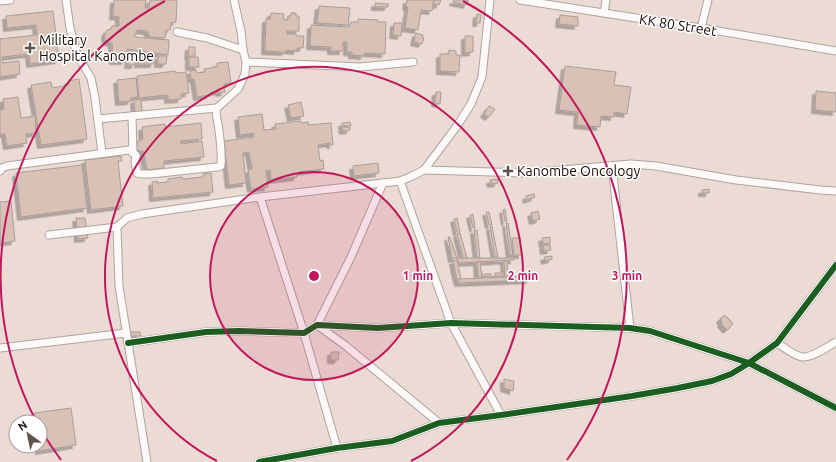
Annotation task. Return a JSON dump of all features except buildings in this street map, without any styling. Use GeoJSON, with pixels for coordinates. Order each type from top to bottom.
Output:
{"type":"FeatureCollection","features":[{"type":"Feature","properties":{"kind":"street"},"geometry":{"type":"LineString","coordinates":[[0,2],[10,0]]}},
{"type":"Feature","properties":{"kind":"street"},"geometry":{"type":"LineString","coordinates":[[66,0],[70,28],[78,55],[91,78],[102,153]]}},
{"type":"Feature","properties":{"kind":"street"},"geometry":{"type":"LineString","coordinates":[[98,119],[217,108],[238,89],[245,74],[246,62],[234,0]]}},
{"type":"Feature","properties":{"kind":"street"},"geometry":{"type":"LineString","coordinates":[[49,236],[117,227],[127,218],[142,214],[260,197],[400,181],[410,178],[424,170],[457,126],[471,104],[482,77],[490,0]]}},
{"type":"Feature","properties":{"kind":"street","name":"KK 80 Street"},"geometry":{"type":"LineString","coordinates":[[520,0],[836,51]]}},
{"type":"Feature","properties":{"kind":"street"},"geometry":{"type":"LineString","coordinates":[[604,13],[606,0]]}},
{"type":"Feature","properties":{"kind":"street"},"geometry":{"type":"LineString","coordinates":[[701,28],[708,0]]}},
{"type":"Feature","properties":{"kind":"street"},"geometry":{"type":"LineString","coordinates":[[177,32],[208,38],[243,50]]}},
{"type":"Feature","properties":{"kind":"street"},"geometry":{"type":"LineString","coordinates":[[246,62],[360,67],[413,62]]}},
{"type":"Feature","properties":{"kind":"street"},"geometry":{"type":"LineString","coordinates":[[0,171],[2,168],[7,166],[128,150],[136,155],[135,162],[137,173],[141,174],[203,169],[220,166],[221,159],[216,111],[217,108]]}},
{"type":"Feature","properties":{"kind":"street"},"geometry":{"type":"LineString","coordinates":[[132,116],[133,153]]}},
{"type":"Feature","properties":{"kind":"street"},"geometry":{"type":"LineString","coordinates":[[424,170],[527,173],[631,164],[656,166],[736,180],[836,191]]}},
{"type":"Feature","properties":{"kind":"street"},"geometry":{"type":"LineString","coordinates":[[612,166],[630,328]]}},
{"type":"Feature","properties":{"kind":"street"},"geometry":{"type":"LineString","coordinates":[[400,181],[451,323],[501,415]]}},
{"type":"Feature","properties":{"kind":"street"},"geometry":{"type":"LineString","coordinates":[[317,325],[351,257],[383,183]]}},
{"type":"Feature","properties":{"kind":"street"},"geometry":{"type":"LineString","coordinates":[[260,197],[304,332],[337,448]]}},
{"type":"Feature","properties":{"kind":"street"},"geometry":{"type":"LineString","coordinates":[[117,227],[119,286],[147,462]]}},
{"type":"Feature","properties":{"kind":"street"},"geometry":{"type":"LineString","coordinates":[[259,462],[337,448],[392,441],[439,423],[678,388],[712,381],[731,374],[777,343],[836,265]]}},
{"type":"Feature","properties":{"kind":"street"},"geometry":{"type":"LineString","coordinates":[[128,343],[206,332],[304,332],[317,325],[378,328],[451,323],[630,328],[650,331],[749,363],[836,408]]}},
{"type":"Feature","properties":{"kind":"street"},"geometry":{"type":"LineString","coordinates":[[317,325],[346,346],[439,423]]}},
{"type":"Feature","properties":{"kind":"street"},"geometry":{"type":"LineString","coordinates":[[0,348],[126,333]]}},
{"type":"Feature","properties":{"kind":"street"},"geometry":{"type":"LineString","coordinates":[[777,343],[802,357],[812,356],[836,342]]}},
{"type":"Feature","properties":{"kind":"cycle path"},"geometry":{"type":"LineString","coordinates":[[259,462],[337,448],[392,441],[439,423],[632,396],[712,381],[731,374],[777,343],[836,265]]}},
{"type":"Feature","properties":{"kind":"cycle path"},"geometry":{"type":"LineString","coordinates":[[128,343],[206,332],[239,331],[304,333],[317,325],[378,328],[451,323],[630,328],[650,331],[749,363],[836,408]]}},
{"type":"Feature","properties":{"kind":"place","name":"Military Hospital Kanombe"},"geometry":{"type":"Point","coordinates":[30,48]}},
{"type":"Feature","properties":{"kind":"place","name":"Kanombe Oncology"},"geometry":{"type":"Point","coordinates":[508,171]}}]}
